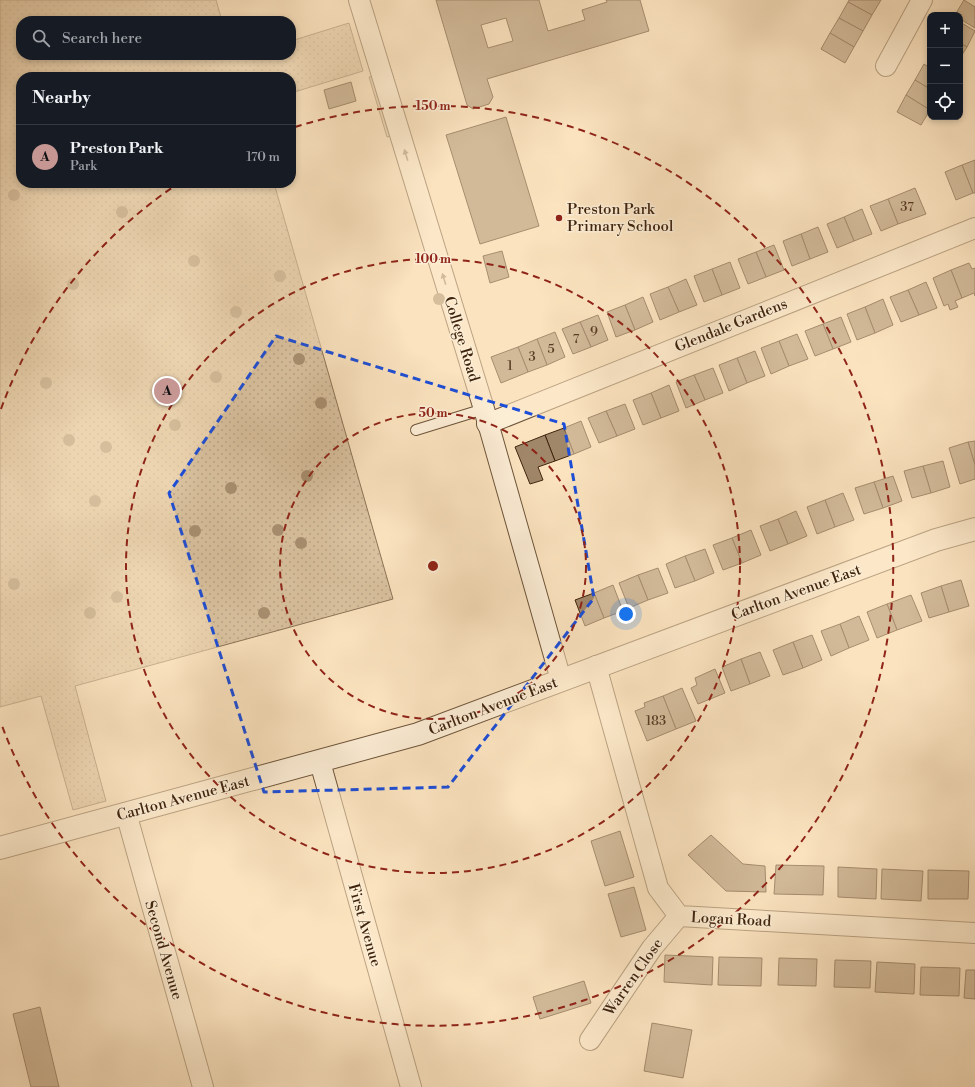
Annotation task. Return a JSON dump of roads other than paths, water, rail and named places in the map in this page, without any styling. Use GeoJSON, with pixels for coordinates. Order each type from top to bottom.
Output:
{"type":"FeatureCollection","features":[{"type":"Feature","properties":{"kind":"street","name":"College Road"},"geometry":{"type":"LineString","coordinates":[[358,0],[485,416],[561,680]]}},
{"type":"Feature","properties":{"kind":"street"},"geometry":{"type":"LineString","coordinates":[[886,66],[922,0]]}},
{"type":"Feature","properties":{"kind":"street","name":"Glendale Gardens"},"geometry":{"type":"LineString","coordinates":[[485,416],[975,228]]}},
{"type":"Feature","properties":{"kind":"street","name":"Carlton Avenue East"},"geometry":{"type":"LineString","coordinates":[[0,848],[320,762],[418,734],[596,666],[936,540],[975,529]]}},
{"type":"Feature","properties":{"kind":"street","name":"Logan Road"},"geometry":{"type":"LineString","coordinates":[[596,666],[658,888],[679,916],[975,933]]}},
{"type":"Feature","properties":{"kind":"street","name":"First Avenue"},"geometry":{"type":"LineString","coordinates":[[320,762],[411,1087]]}},
{"type":"Feature","properties":{"kind":"street","name":"Second Avenue"},"geometry":{"type":"LineString","coordinates":[[126,813],[203,1087]]}},
{"type":"Feature","properties":{"kind":"street","name":"Warren Close"},"geometry":{"type":"LineString","coordinates":[[590,1040],[652,948],[679,916]]}},
{"type":"Feature","properties":{"kind":"lane"},"geometry":{"type":"LineString","coordinates":[[416,430],[485,416]]}},
{"type":"Feature","properties":{"kind":"place","name":"Preston Park Primary School"},"geometry":{"type":"Point","coordinates":[559,218]}},
{"type":"Feature","properties":{"kind":"place","name":"Preston Park"},"geometry":{"type":"Point","coordinates":[167,391]}}]}
